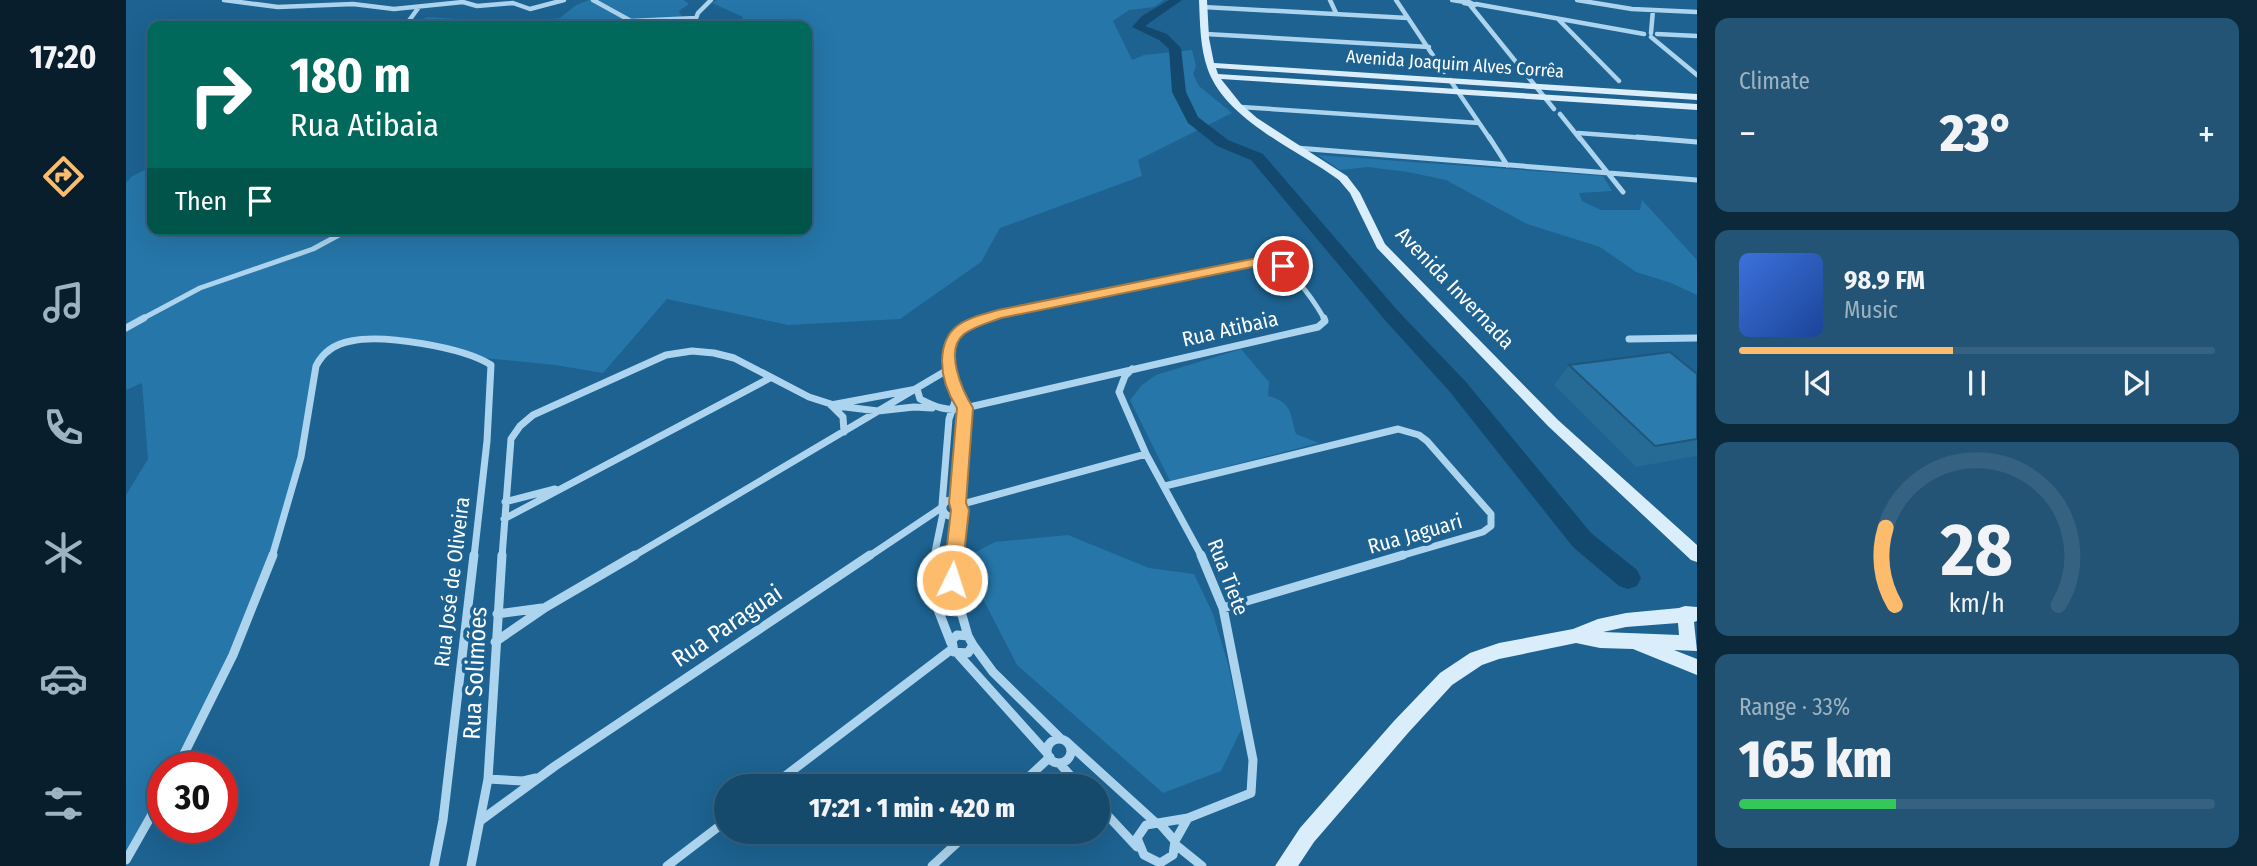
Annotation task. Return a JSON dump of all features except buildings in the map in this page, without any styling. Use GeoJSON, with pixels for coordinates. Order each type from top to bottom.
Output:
{"type":"FeatureCollection","features":[{"type":"Feature","properties":{"kind":"main road","name":"Avenida Invernada"},"geometry":{"type":"LineString","coordinates":[[1203,3],[1211,65],[1223,90],[1241,107],[1297,148],[1333,170],[1354,188],[1369,229],[1381,246],[1553,423],[1697,555]]}},
{"type":"Feature","properties":{"kind":"main road","name":"Avenida Joaquim Alves Corrêa"},"geometry":{"type":"LineString","coordinates":[[1211,65],[1447,76],[1697,97]]}},
{"type":"Feature","properties":{"kind":"main road","name":"Avenida Joaquim Alves Corrêa"},"geometry":{"type":"LineString","coordinates":[[1215,76],[1697,107]]}},
{"type":"Feature","properties":{"kind":"main road"},"geometry":{"type":"LineString","coordinates":[[1285,866],[1307,835],[1446,679],[1476,659],[1499,651],[1575,636],[1598,626],[1626,620],[1691,614],[1694,645],[1575,636]]}},
{"type":"Feature","properties":{"kind":"main road"},"geometry":{"type":"LineString","coordinates":[[1629,641],[1697,667]]}},
{"type":"Feature","properties":{"kind":"street"},"geometry":{"type":"LineString","coordinates":[[224,0],[278,7],[353,4],[386,9],[463,2],[477,6],[506,2],[530,9],[564,0]]}},
{"type":"Feature","properties":{"kind":"street"},"geometry":{"type":"LineString","coordinates":[[593,0],[631,21]]}},
{"type":"Feature","properties":{"kind":"street"},"geometry":{"type":"LineString","coordinates":[[695,21],[711,0]]}},
{"type":"Feature","properties":{"kind":"street"},"geometry":{"type":"LineString","coordinates":[[1267,0],[1268,10]]}},
{"type":"Feature","properties":{"kind":"street"},"geometry":{"type":"LineString","coordinates":[[1330,0],[1336,13]]}},
{"type":"Feature","properties":{"kind":"street"},"geometry":{"type":"LineString","coordinates":[[1395,0],[1507,165]]}},
{"type":"Feature","properties":{"kind":"street"},"geometry":{"type":"LineString","coordinates":[[1452,0],[1658,37],[1657,34],[1697,36]]}},
{"type":"Feature","properties":{"kind":"street"},"geometry":{"type":"LineString","coordinates":[[1577,0],[1653,10],[1697,12]]}},
{"type":"Feature","properties":{"kind":"street"},"geometry":{"type":"LineString","coordinates":[[1203,3],[1268,10],[1408,18]]}},
{"type":"Feature","properties":{"kind":"street"},"geometry":{"type":"LineString","coordinates":[[1470,3],[1554,109]]}},
{"type":"Feature","properties":{"kind":"street"},"geometry":{"type":"LineString","coordinates":[[409,21],[419,7]]}},
{"type":"Feature","properties":{"kind":"street"},"geometry":{"type":"LineString","coordinates":[[1651,35],[1653,10]]}},
{"type":"Feature","properties":{"kind":"street"},"geometry":{"type":"LineString","coordinates":[[653,21],[696,18]]}},
{"type":"Feature","properties":{"kind":"street"},"geometry":{"type":"LineString","coordinates":[[1557,18],[1619,81]]}},
{"type":"Feature","properties":{"kind":"street"},"geometry":{"type":"LineString","coordinates":[[1206,34],[1429,47]]}},
{"type":"Feature","properties":{"kind":"street"},"geometry":{"type":"LineString","coordinates":[[1651,35],[1697,75]]}},
{"type":"Feature","properties":{"kind":"street"},"geometry":{"type":"LineString","coordinates":[[1689,67],[1697,67]]}},
{"type":"Feature","properties":{"kind":"street"},"geometry":{"type":"LineString","coordinates":[[1241,107],[1479,123]]}},
{"type":"Feature","properties":{"kind":"street"},"geometry":{"type":"LineString","coordinates":[[1560,114],[1623,192]]}},
{"type":"Feature","properties":{"kind":"street"},"geometry":{"type":"LineString","coordinates":[[1578,133],[1697,142]]}},
{"type":"Feature","properties":{"kind":"street"},"geometry":{"type":"LineString","coordinates":[[1297,148],[1697,180]]}},
{"type":"Feature","properties":{"kind":"street"},"geometry":{"type":"LineString","coordinates":[[126,328],[200,288],[313,249],[339,235]]}},
{"type":"Feature","properties":{"kind":"street","name":"Rua Atibaia"},"geometry":{"type":"LineString","coordinates":[[881,411],[911,406],[951,411],[1318,327],[1325,321],[1290,271],[1275,262],[1262,261],[998,315],[970,324],[950,341],[949,369]]}},
{"type":"Feature","properties":{"kind":"street","name":"Rua José de Oliveira"},"geometry":{"type":"LineString","coordinates":[[184,752],[270,569],[302,456],[313,374],[318,359],[328,350],[365,338],[431,346],[484,358],[491,365],[487,441],[443,820],[433,866]]}},
{"type":"Feature","properties":{"kind":"street"},"geometry":{"type":"LineString","coordinates":[[1629,339],[1697,338]]}},
{"type":"Feature","properties":{"kind":"street","name":"Rua Solimões"},"geometry":{"type":"LineString","coordinates":[[471,866],[488,779],[495,642],[511,439],[520,426],[533,415],[666,355],[681,352],[725,354],[756,367],[770,378]]}},
{"type":"Feature","properties":{"kind":"street","name":"Rua Tiete"},"geometry":{"type":"LineString","coordinates":[[1133,368],[1125,376],[1119,392],[1146,454],[1201,555],[1223,608],[1253,760],[1251,793],[1188,818],[1158,824]]}},
{"type":"Feature","properties":{"kind":"street"},"geometry":{"type":"LineString","coordinates":[[495,642],[546,607],[949,369],[957,396],[965,408],[952,580],[971,640],[993,672],[1064,741],[1202,866]]}},
{"type":"Feature","properties":{"kind":"street"},"geometry":{"type":"LineString","coordinates":[[504,520],[770,378],[831,405],[843,414],[846,423],[844,432]]}},
{"type":"Feature","properties":{"kind":"street"},"geometry":{"type":"LineString","coordinates":[[831,405],[917,389]]}},
{"type":"Feature","properties":{"kind":"street"},"geometry":{"type":"LineString","coordinates":[[917,389],[920,398],[939,410]]}},
{"type":"Feature","properties":{"kind":"street"},"geometry":{"type":"LineString","coordinates":[[957,396],[951,411],[942,509],[933,563],[937,607],[954,649],[1068,774]]}},
{"type":"Feature","properties":{"kind":"street"},"geometry":{"type":"LineString","coordinates":[[831,405],[881,411]]}},
{"type":"Feature","properties":{"kind":"street","name":"Rua Jaguari"},"geometry":{"type":"LineString","coordinates":[[1165,486],[1398,429],[1419,435],[1427,441],[1491,514],[1491,526],[1483,533],[1223,608]]}},
{"type":"Feature","properties":{"kind":"street"},"geometry":{"type":"LineString","coordinates":[[942,509],[949,501],[959,506],[1146,454]]}},
{"type":"Feature","properties":{"kind":"street"},"geometry":{"type":"LineString","coordinates":[[505,502],[569,485]]}},
{"type":"Feature","properties":{"kind":"street"},"geometry":{"type":"LineString","coordinates":[[942,509],[954,515],[959,506]]}},
{"type":"Feature","properties":{"kind":"street","name":"Rua Paraguai"},"geometry":{"type":"LineString","coordinates":[[480,821],[537,778],[942,509]]}},
{"type":"Feature","properties":{"kind":"street"},"geometry":{"type":"LineString","coordinates":[[497,614],[546,607]]}},
{"type":"Feature","properties":{"kind":"street"},"geometry":{"type":"LineString","coordinates":[[788,774],[954,649],[957,635],[971,640]]}},
{"type":"Feature","properties":{"kind":"street"},"geometry":{"type":"LineString","coordinates":[[954,649],[968,653],[971,640]]}},
{"type":"Feature","properties":{"kind":"street"},"geometry":{"type":"LineString","coordinates":[[1052,758],[1050,741],[1064,741]]}},
{"type":"Feature","properties":{"kind":"street"},"geometry":{"type":"LineString","coordinates":[[1052,758],[1066,761],[1071,755],[1064,741]]}},
{"type":"Feature","properties":{"kind":"street"},"geometry":{"type":"LineString","coordinates":[[1033,774],[1052,758]]}},
{"type":"Feature","properties":{"kind":"street"},"geometry":{"type":"LineString","coordinates":[[488,779],[523,781],[537,778]]}},
{"type":"Feature","properties":{"kind":"street"},"geometry":{"type":"LineString","coordinates":[[1110,818],[1151,861],[1162,864],[1170,859],[1188,818]]}},
{"type":"Feature","properties":{"kind":"street"},"geometry":{"type":"LineString","coordinates":[[126,860],[147,823]]}},
{"type":"Feature","properties":{"kind":"street"},"geometry":{"type":"LineString","coordinates":[[1140,850],[1138,832],[1146,825],[1158,824]]}},
{"type":"Feature","properties":{"kind":"street"},"geometry":{"type":"LineString","coordinates":[[667,866],[714,830]]}},
{"type":"Feature","properties":{"kind":"street"},"geometry":{"type":"LineString","coordinates":[[932,866],[956,844]]}},
{"type":"Feature","properties":{"kind":"shaded area"},"geometry":{"type":"Polygon","coordinates":[[[589,0],[684,0],[689,4],[679,11],[682,17],[670,20],[679,21],[517,21],[560,18],[576,5],[589,0]]]}},
{"type":"Feature","properties":{"kind":"shaded area"},"geometry":{"type":"Polygon","coordinates":[[[717,0],[1164,0],[1154,7],[1129,10],[1113,21],[1132,60],[1144,55],[1192,50],[1196,66],[1193,74],[1199,86],[1232,113],[1138,160],[1142,176],[1000,228],[981,262],[900,319],[788,325],[667,299],[603,373],[484,358],[431,346],[365,338],[347,342],[318,360],[309,413],[270,569],[184,752],[147,752],[147,823],[126,860],[126,495],[148,459],[142,383],[126,390],[126,183],[131,177],[147,169],[147,235],[812,235],[812,21],[739,21],[743,17],[712,3],[717,0]]]}},
{"type":"Feature","properties":{"kind":"shaded area"},"geometry":{"type":"Polygon","coordinates":[[[427,17],[488,21],[419,21],[427,17]]]}},
{"type":"Feature","properties":{"kind":"shaded area"},"geometry":{"type":"Polygon","coordinates":[[[1318,155],[1603,176],[1612,191],[1579,193],[1582,201],[1601,210],[1640,210],[1642,200],[1697,260],[1697,295],[1636,272],[1600,247],[1527,224],[1446,180],[1368,167],[1340,170],[1318,155]]]}},
{"type":"Feature","properties":{"kind":"shaded area"},"geometry":{"type":"Polygon","coordinates":[[[1241,349],[1269,382],[1268,396],[1282,402],[1289,409],[1296,434],[1319,443],[1170,481],[1130,400],[1142,385],[1156,375],[1241,349]]]}},
{"type":"Feature","properties":{"kind":"shaded area"},"geometry":{"type":"Polygon","coordinates":[[[1068,535],[1149,568],[1194,574],[1213,614],[1228,664],[1242,728],[1221,771],[1163,793],[1017,665],[982,597],[966,557],[995,542],[1068,535]]]}},
{"type":"Feature","properties":{"kind":"waterway"},"geometry":{"type":"LineString","coordinates":[[1176,0],[1146,18],[1138,27],[1163,37],[1175,48],[1179,92],[1193,120],[1222,143],[1257,157],[1391,315],[1458,387],[1582,540],[1628,578]]}},
{"type":"Feature","properties":{"kind":"route"},"geometry":{"type":"LineString","coordinates":[[952,580],[960,510],[958,503],[965,408],[957,396],[949,369],[950,341],[958,332],[970,324],[998,315],[1209,271],[1262,261],[1283,266]]}}]}
